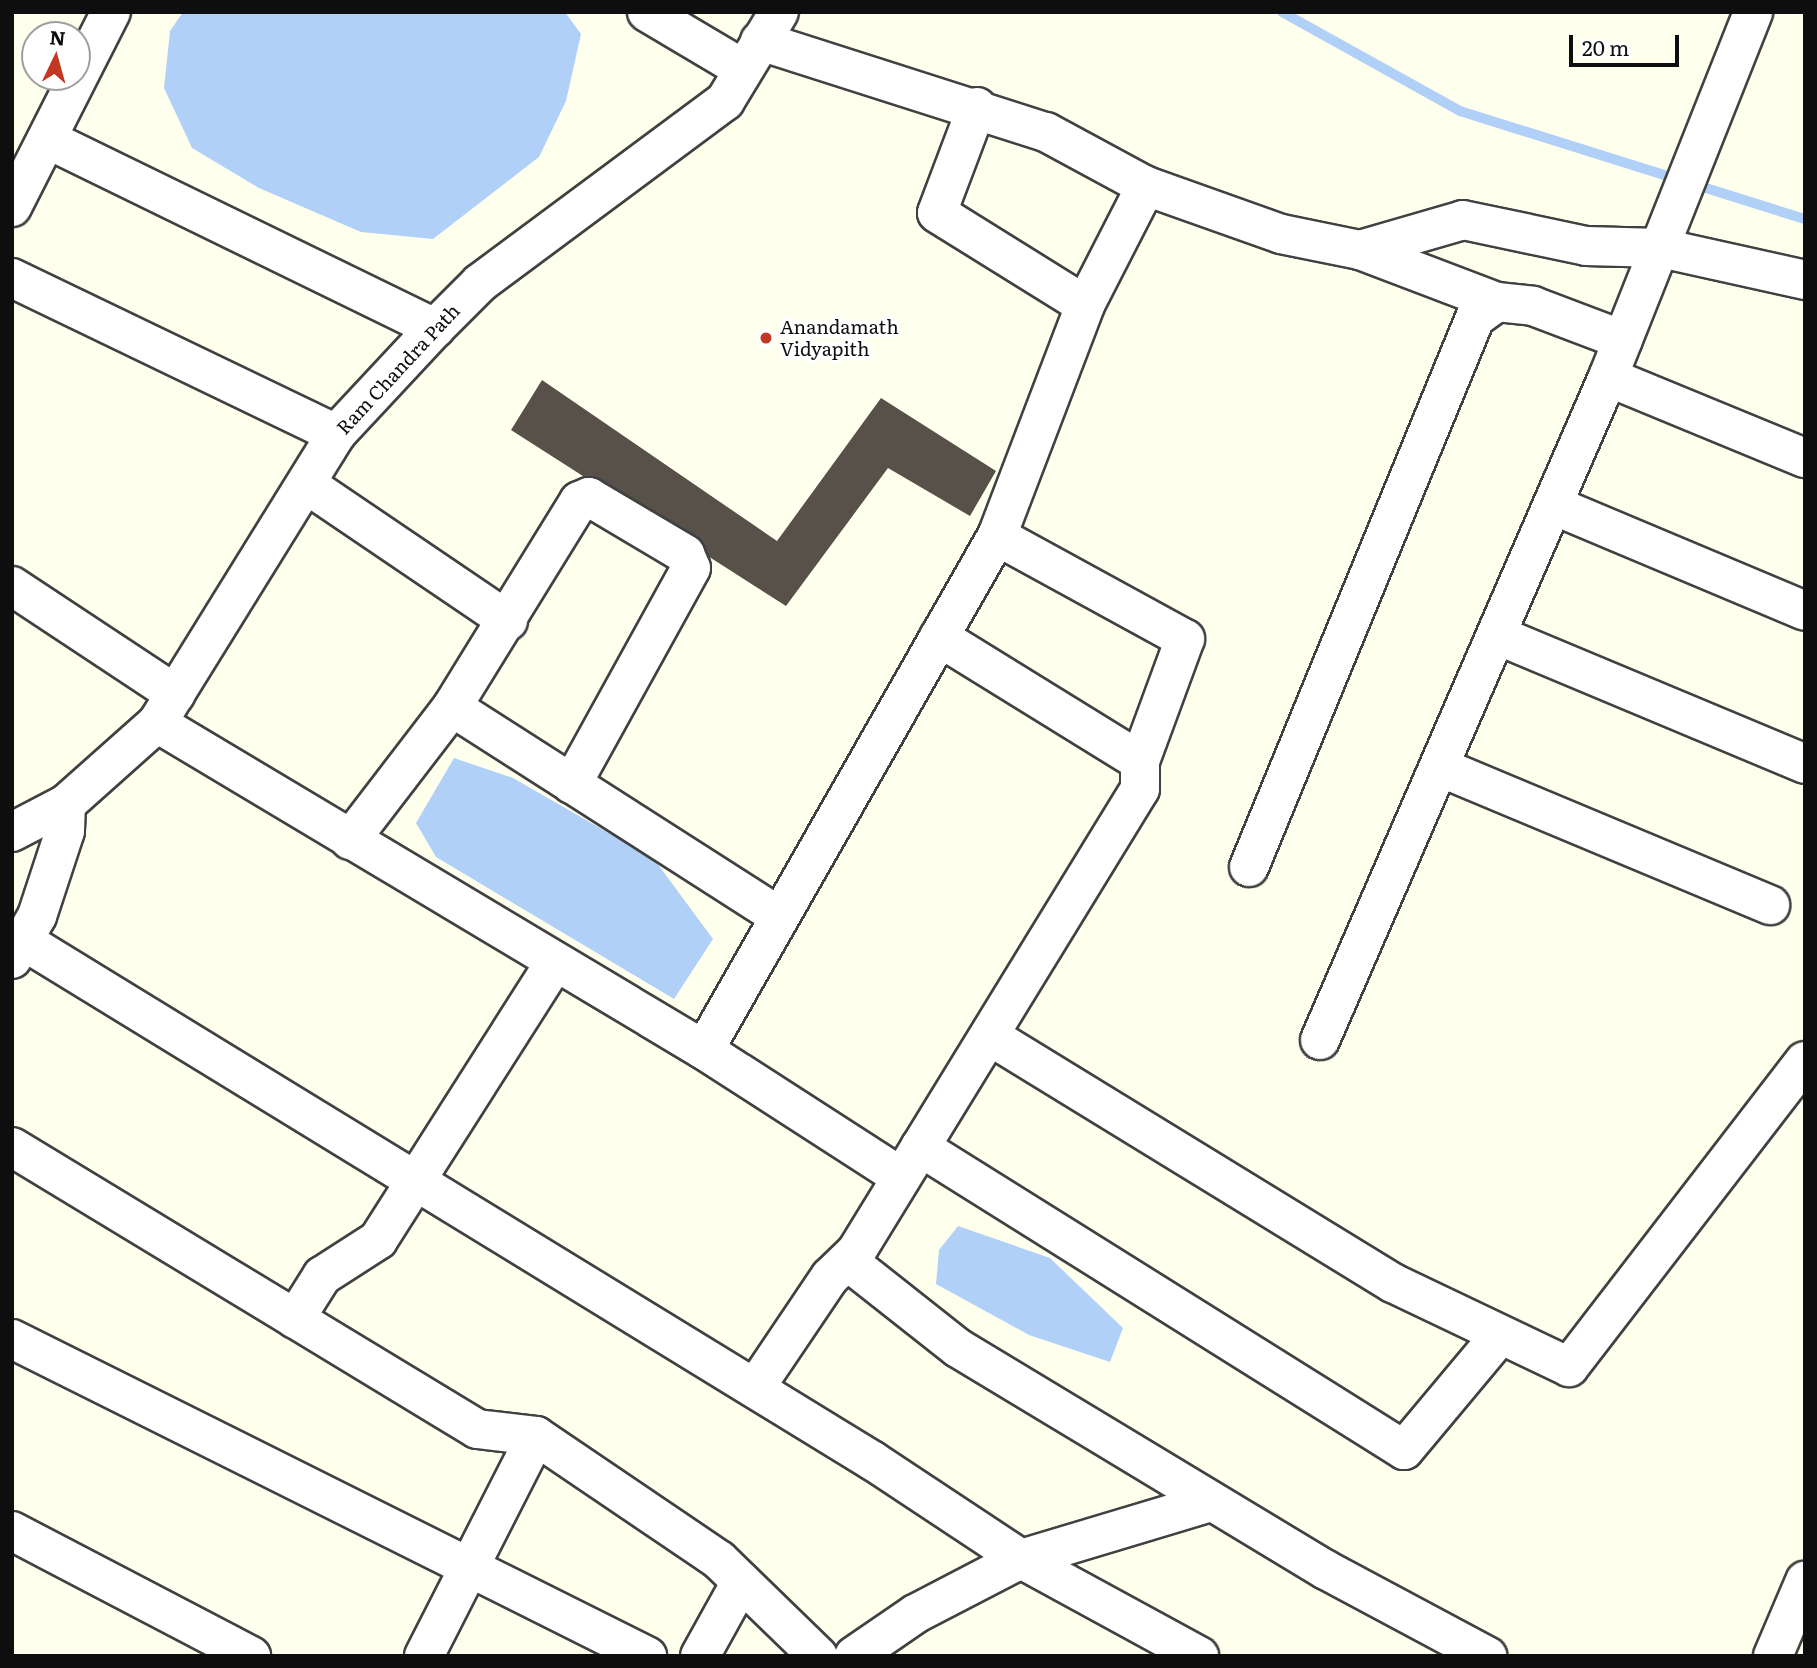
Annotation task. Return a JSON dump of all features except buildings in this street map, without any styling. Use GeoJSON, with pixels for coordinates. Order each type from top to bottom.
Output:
{"type":"FeatureCollection","features":[{"type":"Feature","properties":{"kind":"street"},"geometry":{"type":"LineString","coordinates":[[12,207],[111,12]]}},
{"type":"Feature","properties":{"kind":"street"},"geometry":{"type":"LineString","coordinates":[[648,12],[761,41],[977,107],[1046,132],[1146,186],[1281,234],[1360,250],[1497,302],[1533,306],[1623,340]]}},
{"type":"Feature","properties":{"kind":"street"},"geometry":{"type":"LineString","coordinates":[[1320,1040],[1608,377],[1666,232],[1699,138],[1753,12]]}},
{"type":"Feature","properties":{"kind":"street","name":"Ram Chandra Path"},"geometry":{"type":"LineString","coordinates":[[12,832],[66,804],[166,708],[336,434],[435,328],[480,283],[725,101],[761,41]]}},
{"type":"Feature","properties":{"kind":"street"},"geometry":{"type":"LineString","coordinates":[[977,107],[937,213],[1085,305]]}},
{"type":"Feature","properties":{"kind":"street"},"geometry":{"type":"LineString","coordinates":[[47,139],[435,328]]}},
{"type":"Feature","properties":{"kind":"street"},"geometry":{"type":"LineString","coordinates":[[704,1050],[776,914],[997,536],[1085,305],[1146,186]]}},
{"type":"Feature","properties":{"kind":"street"},"geometry":{"type":"LineString","coordinates":[[1360,250],[1463,220],[1586,246],[1666,232],[1805,280]]}},
{"type":"Feature","properties":{"kind":"street"},"geometry":{"type":"LineString","coordinates":[[12,278],[336,434]]}},
{"type":"Feature","properties":{"kind":"street"},"geometry":{"type":"LineString","coordinates":[[1249,867],[1475,318],[1497,302]]}},
{"type":"Feature","properties":{"kind":"street"},"geometry":{"type":"LineString","coordinates":[[1608,377],[1805,458]]}},
{"type":"Feature","properties":{"kind":"street"},"geometry":{"type":"LineString","coordinates":[[306,484],[508,621]]}},
{"type":"Feature","properties":{"kind":"street"},"geometry":{"type":"LineString","coordinates":[[350,840],[452,707],[585,497],[690,560],[688,575],[572,784]]}},
{"type":"Feature","properties":{"kind":"street"},"geometry":{"type":"LineString","coordinates":[[1553,505],[1805,611]]}},
{"type":"Feature","properties":{"kind":"street"},"geometry":{"type":"LineString","coordinates":[[755,1388],[830,1277],[849,1262],[993,1038],[1140,789],[1140,761],[1185,639],[997,536]]}},
{"type":"Feature","properties":{"kind":"street"},"geometry":{"type":"LineString","coordinates":[[12,586],[166,708],[350,840],[553,965],[911,1162],[1404,1450],[1500,1335]]}},
{"type":"Feature","properties":{"kind":"street"},"geometry":{"type":"LineString","coordinates":[[1497,635],[1805,765]]}},
{"type":"Feature","properties":{"kind":"street"},"geometry":{"type":"LineString","coordinates":[[939,637],[1140,761]]}},
{"type":"Feature","properties":{"kind":"street"},"geometry":{"type":"LineString","coordinates":[[452,707],[776,914]]}},
{"type":"Feature","properties":{"kind":"street"},"geometry":{"type":"LineString","coordinates":[[1440,767],[1770,905]]}},
{"type":"Feature","properties":{"kind":"street"},"geometry":{"type":"LineString","coordinates":[[66,804],[65,831],[18,950],[421,1181],[755,1388],[1021,1559],[1199,1656]]}},
{"type":"Feature","properties":{"kind":"street"},"geometry":{"type":"LineString","coordinates":[[295,1319],[322,1276],[378,1240],[421,1181],[553,965]]}},
{"type":"Feature","properties":{"kind":"street"},"geometry":{"type":"LineString","coordinates":[[993,1038],[1393,1283],[1569,1367],[1805,1062]]}},
{"type":"Feature","properties":{"kind":"street"},"geometry":{"type":"LineString","coordinates":[[12,1147],[477,1429],[536,1436],[741,1582],[817,1656]]}},
{"type":"Feature","properties":{"kind":"street"},"geometry":{"type":"LineString","coordinates":[[849,1262],[958,1348],[1211,1502],[1487,1656]]}},
{"type":"Feature","properties":{"kind":"street"},"geometry":{"type":"LineString","coordinates":[[12,1339],[647,1656]]}},
{"type":"Feature","properties":{"kind":"street"},"geometry":{"type":"LineString","coordinates":[[424,1656],[536,1436]]}},
{"type":"Feature","properties":{"kind":"street"},"geometry":{"type":"LineString","coordinates":[[860,1655],[915,1614],[1021,1559],[1211,1502]]}},
{"type":"Feature","properties":{"kind":"street"},"geometry":{"type":"LineString","coordinates":[[12,1531],[251,1656]]}},
{"type":"Feature","properties":{"kind":"street"},"geometry":{"type":"LineString","coordinates":[[1773,1656],[1805,1581]]}},
{"type":"Feature","properties":{"kind":"street"},"geometry":{"type":"LineString","coordinates":[[700,1656],[741,1582]]}},
{"type":"Feature","properties":{"kind":"water"},"geometry":{"type":"Polygon","coordinates":[[[183,12],[565,12],[581,34],[566,101],[539,157],[433,239],[361,232],[259,188],[192,148],[164,88],[170,31],[183,12]]]}},
{"type":"Feature","properties":{"kind":"water"},"geometry":{"type":"Polygon","coordinates":[[[454,758],[513,778],[654,859],[713,939],[674,999],[436,857],[416,823],[454,758]]]}},
{"type":"Feature","properties":{"kind":"water"},"geometry":{"type":"Polygon","coordinates":[[[958,1226],[1050,1258],[1123,1328],[1110,1362],[1029,1335],[936,1284],[939,1250],[958,1226]]]}},
{"type":"Feature","properties":{"kind":"waterway"},"geometry":{"type":"LineString","coordinates":[[1282,12],[1460,111],[1805,219]]}},
{"type":"Feature","properties":{"kind":"place","name":"Anandamath Vidyapith"},"geometry":{"type":"Point","coordinates":[766,338]}}]}
